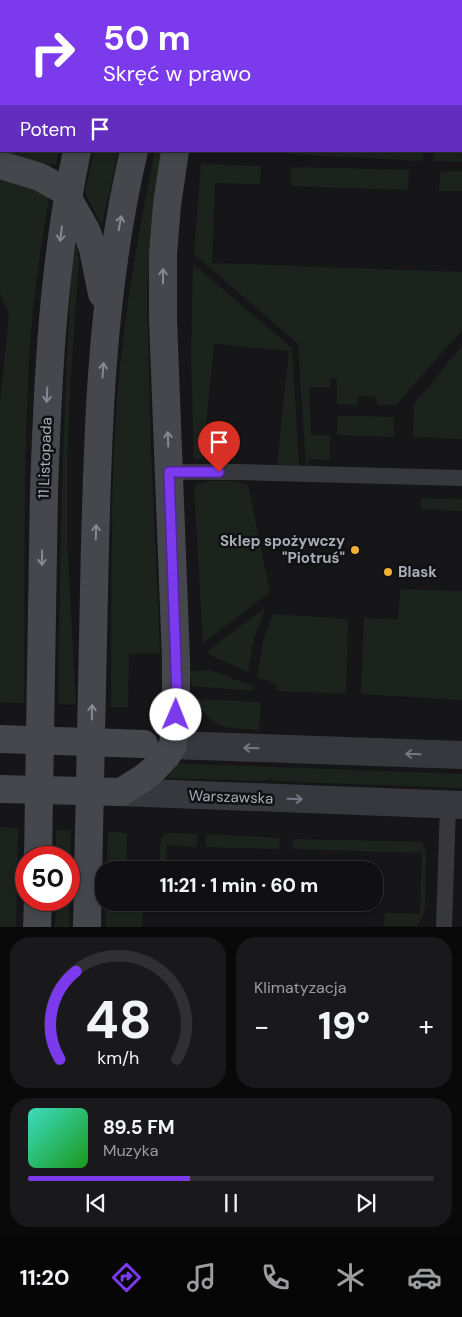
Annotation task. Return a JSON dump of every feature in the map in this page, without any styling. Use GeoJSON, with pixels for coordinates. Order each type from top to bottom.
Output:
{"type":"FeatureCollection","features":[{"type":"Feature","properties":{"kind":"main road","name":"11 Listopada"},"geometry":{"type":"LineString","coordinates":[[38,846],[43,548],[48,392],[57,272],[67,197],[77,152]]}},
{"type":"Feature","properties":{"kind":"main road"},"geometry":{"type":"LineString","coordinates":[[87,927],[98,436],[116,242],[134,152]]}},
{"type":"Feature","properties":{"kind":"main road"},"geometry":{"type":"LineString","coordinates":[[135,788],[167,755],[173,745],[177,695],[163,254],[167,205],[175,152]]}},
{"type":"Feature","properties":{"kind":"main road"},"geometry":{"type":"LineString","coordinates":[[0,165],[40,177],[63,190],[83,223],[93,249],[107,323]]}},
{"type":"Feature","properties":{"kind":"main road"},"geometry":{"type":"LineString","coordinates":[[8,743],[173,745]]}},
{"type":"Feature","properties":{"kind":"main road","name":"Warszawska"},"geometry":{"type":"LineString","coordinates":[[0,789],[135,788]]}},
{"type":"Feature","properties":{"kind":"main road"},"geometry":{"type":"LineString","coordinates":[[37,927],[38,911]]}},
{"type":"Feature","properties":{"kind":"street"},"geometry":{"type":"LineString","coordinates":[[173,745],[462,755]]}},
{"type":"Feature","properties":{"kind":"street","name":"Warszawska"},"geometry":{"type":"LineString","coordinates":[[135,788],[455,805]]}},
{"type":"Feature","properties":{"kind":"lane"},"geometry":{"type":"LineString","coordinates":[[169,472],[462,478]]}},
{"type":"Feature","properties":{"kind":"lane"},"geometry":{"type":"LineString","coordinates":[[444,927],[455,805]]}},
{"type":"Feature","properties":{"kind":"shaded area"},"geometry":{"type":"Polygon","coordinates":[[[0,152],[59,152],[56,165],[0,154],[0,152]]]}},
{"type":"Feature","properties":{"kind":"shaded area"},"geometry":{"type":"Polygon","coordinates":[[[94,152],[118,152],[102,226],[85,190],[94,152]]]}},
{"type":"Feature","properties":{"kind":"shaded area"},"geometry":{"type":"Polygon","coordinates":[[[155,152],[161,152],[151,229],[147,294],[151,452],[160,653],[129,654],[128,707],[111,707],[112,524],[116,414],[122,348],[142,216],[155,152]]]}},
{"type":"Feature","properties":{"kind":"shaded area"},"geometry":{"type":"Polygon","coordinates":[[[288,152],[424,152],[423,161],[288,154],[288,152]]]}},
{"type":"Feature","properties":{"kind":"shaded area"},"geometry":{"type":"Polygon","coordinates":[[[434,152],[461,152],[462,162],[433,161],[434,152]]]}},
{"type":"Feature","properties":{"kind":"shaded area"},"geometry":{"type":"Polygon","coordinates":[[[201,164],[261,166],[260,184],[215,183],[212,263],[462,272],[462,330],[396,405],[377,405],[377,397],[358,396],[358,405],[337,404],[337,378],[330,378],[330,387],[309,387],[311,435],[330,435],[330,460],[309,459],[308,467],[306,466],[298,344],[194,254],[201,164]]]}},
{"type":"Feature","properties":{"kind":"shaded area"},"geometry":{"type":"Polygon","coordinates":[[[291,167],[409,170],[408,190],[291,186],[291,167]]]}},
{"type":"Feature","properties":{"kind":"shaded area"},"geometry":{"type":"Polygon","coordinates":[[[443,171],[462,171],[462,191],[439,191],[440,173],[443,171]]]}},
{"type":"Feature","properties":{"kind":"shaded area"},"geometry":{"type":"Polygon","coordinates":[[[0,180],[33,187],[49,198],[37,278],[29,359],[25,488],[24,703],[0,702],[0,404],[9,314],[0,293],[0,180]]]}},
{"type":"Feature","properties":{"kind":"shaded area"},"geometry":{"type":"Polygon","coordinates":[[[76,245],[79,259],[70,387],[67,540],[76,705],[58,704],[66,373],[72,262],[76,245]]]}},
{"type":"Feature","properties":{"kind":"shaded area"},"geometry":{"type":"Polygon","coordinates":[[[193,264],[292,348],[299,466],[277,465],[289,351],[214,344],[203,455],[200,460],[194,459],[191,355],[193,264]]]}},
{"type":"Feature","properties":{"kind":"shaded area"},"geometry":{"type":"Polygon","coordinates":[[[462,346],[462,439],[413,437],[414,404],[462,346]]]}},
{"type":"Feature","properties":{"kind":"shaded area"},"geometry":{"type":"Polygon","coordinates":[[[338,416],[394,417],[394,437],[337,435],[338,416]]]}},
{"type":"Feature","properties":{"kind":"shaded area"},"geometry":{"type":"Polygon","coordinates":[[[209,481],[233,481],[248,485],[270,592],[203,643],[194,485],[209,481]]]}},
{"type":"Feature","properties":{"kind":"shaded area"},"geometry":{"type":"Polygon","coordinates":[[[421,498],[462,499],[462,511],[421,509],[421,498]]]}},
{"type":"Feature","properties":{"kind":"shaded area"},"geometry":{"type":"Polygon","coordinates":[[[400,589],[462,591],[462,700],[361,694],[364,618],[398,619],[400,589]]]}},
{"type":"Feature","properties":{"kind":"shaded area"},"geometry":{"type":"Polygon","coordinates":[[[266,607],[254,638],[248,672],[212,656],[207,651],[266,607]]]}},
{"type":"Feature","properties":{"kind":"shaded area"},"geometry":{"type":"Polygon","coordinates":[[[273,614],[348,619],[346,694],[277,691],[277,684],[257,677],[263,641],[273,614]]]}},
{"type":"Feature","properties":{"kind":"shaded area"},"geometry":{"type":"Polygon","coordinates":[[[210,670],[253,686],[253,691],[192,686],[189,671],[210,670]]]}},
{"type":"Feature","properties":{"kind":"shaded area"},"geometry":{"type":"Polygon","coordinates":[[[195,699],[261,702],[259,730],[238,729],[214,722],[201,709],[195,699]]]}},
{"type":"Feature","properties":{"kind":"shaded area"},"geometry":{"type":"Polygon","coordinates":[[[166,763],[462,774],[462,788],[273,781],[271,779],[263,781],[169,778],[164,776],[166,763]]]}},
{"type":"Feature","properties":{"kind":"shaded area"},"geometry":{"type":"Polygon","coordinates":[[[0,827],[18,828],[18,846],[15,846],[16,927],[0,927],[0,827]]]}},
{"type":"Feature","properties":{"kind":"shaded area"},"geometry":{"type":"Polygon","coordinates":[[[56,830],[71,830],[71,846],[56,846],[56,830]]]}},
{"type":"Feature","properties":{"kind":"shaded area"},"geometry":{"type":"Polygon","coordinates":[[[108,832],[127,833],[126,861],[107,861],[108,832]]]}},
{"type":"Feature","properties":{"kind":"shaded area"},"geometry":{"type":"Polygon","coordinates":[[[164,834],[197,834],[197,847],[167,845],[166,861],[160,861],[161,840],[164,834]]]}},
{"type":"Feature","properties":{"kind":"shaded area"},"geometry":{"type":"Polygon","coordinates":[[[206,834],[280,838],[279,849],[206,847],[206,834]]]}},
{"type":"Feature","properties":{"kind":"shaded area"},"geometry":{"type":"Polygon","coordinates":[[[293,839],[422,842],[426,853],[425,906],[422,918],[417,926],[384,926],[385,913],[420,914],[422,853],[292,849],[293,839]]]}},
{"type":"Feature","properties":{"kind":"shaded area"},"geometry":{"type":"Polygon","coordinates":[[[56,911],[69,911],[69,927],[55,927],[56,911]]]}},
{"type":"Feature","properties":{"kind":"shaded area"},"geometry":{"type":"Polygon","coordinates":[[[106,911],[143,911],[142,927],[106,927],[106,911]]]}},
{"type":"Feature","properties":{"kind":"place","name":"Sklep spożywczy \"Piotruś\""},"geometry":{"type":"Point","coordinates":[355,550]}},
{"type":"Feature","properties":{"kind":"place","name":"Blask"},"geometry":{"type":"Point","coordinates":[388,572]}},
{"type":"Feature","properties":{"kind":"route"},"geometry":{"type":"LineString","coordinates":[[176,715],[177,695],[169,472],[219,472]]}}]}
